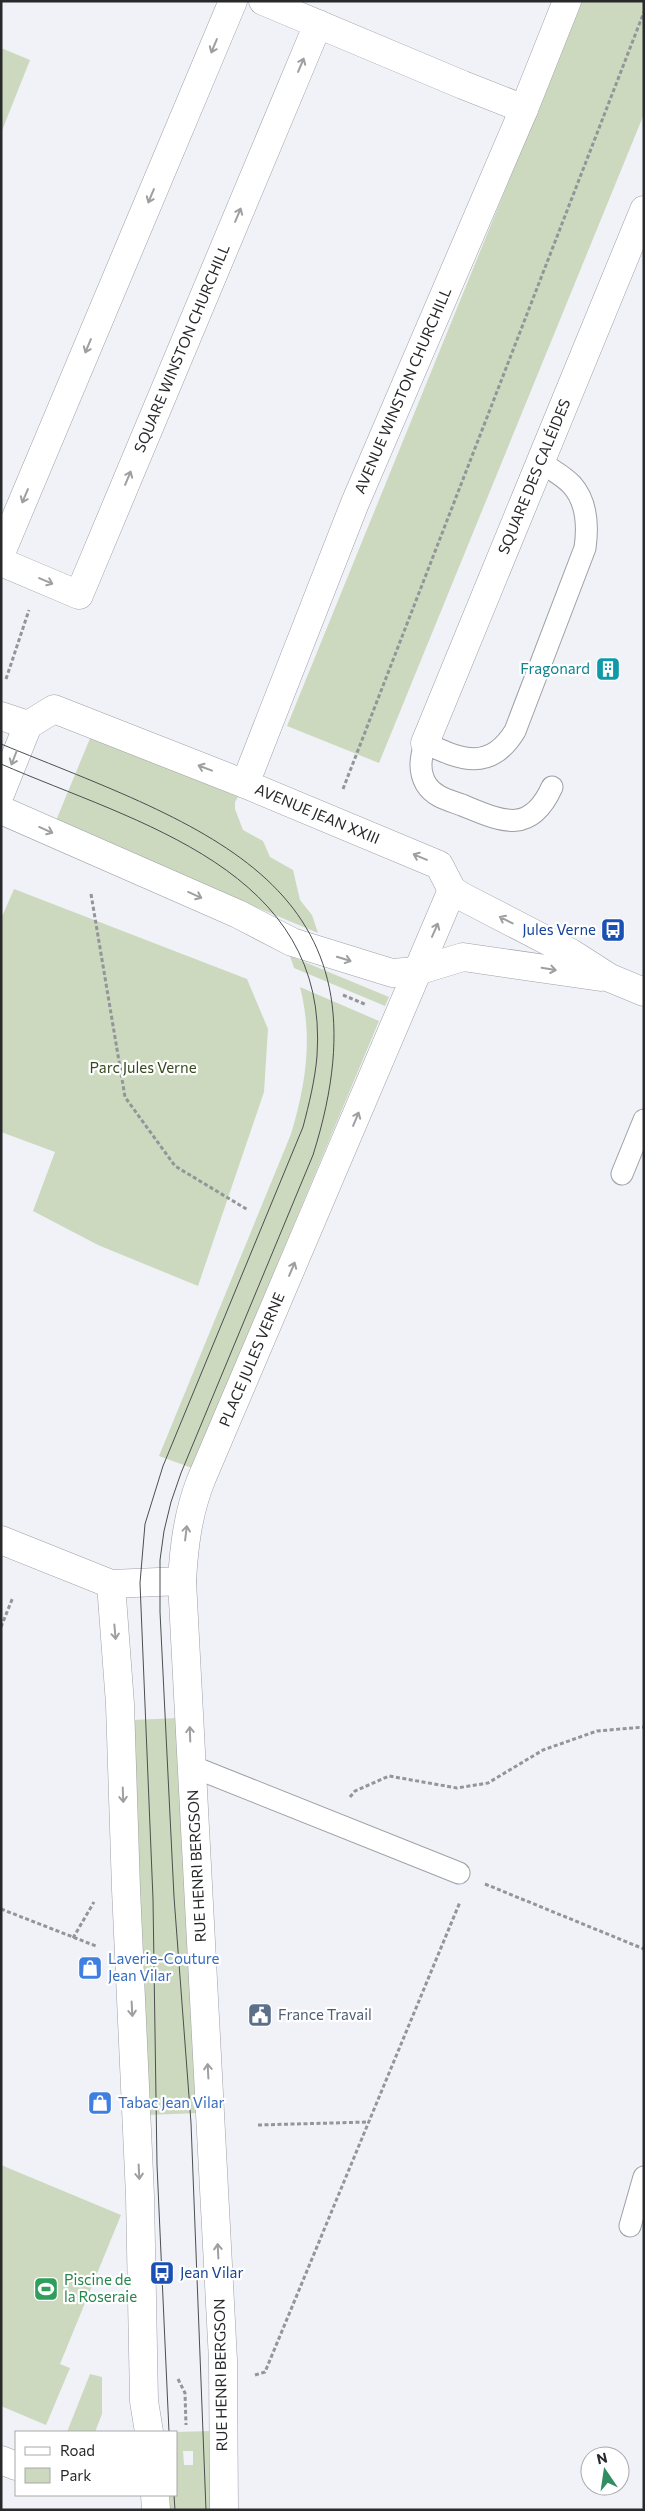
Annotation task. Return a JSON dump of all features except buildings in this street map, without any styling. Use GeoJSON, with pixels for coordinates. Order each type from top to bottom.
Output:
{"type":"FeatureCollection","features":[{"type":"Feature","properties":{"kind":"street"},"geometry":{"type":"LineString","coordinates":[[1,553],[233,1]]}},
{"type":"Feature","properties":{"kind":"street"},"geometry":{"type":"LineString","coordinates":[[263,1],[524,108]]}},
{"type":"Feature","properties":{"kind":"street","name":"AVENUE WINSTON CHURCHILL"},"geometry":{"type":"LineString","coordinates":[[245,784],[355,503],[524,108],[567,1]]}},
{"type":"Feature","properties":{"kind":"street","name":"SQUARE WINSTON CHURCHILL"},"geometry":{"type":"LineString","coordinates":[[1,562],[79,595],[318,24]]}},
{"type":"Feature","properties":{"kind":"street","name":"SQUARE DES CALÉIDES"},"geometry":{"type":"LineString","coordinates":[[425,743],[644,210]]}},
{"type":"Feature","properties":{"kind":"street","name":"AVENUE JEAN XXIII"},"geometry":{"type":"LineString","coordinates":[[28,725],[54,709],[245,784],[439,865],[452,890]]}},
{"type":"Feature","properties":{"kind":"street"},"geometry":{"type":"LineString","coordinates":[[1,716],[28,725],[1,792]]}},
{"type":"Feature","properties":{"kind":"street"},"geometry":{"type":"LineString","coordinates":[[1,810],[238,914],[292,942],[392,973],[417,971],[463,957],[610,978]]}},
{"type":"Feature","properties":{"kind":"street"},"geometry":{"type":"LineString","coordinates":[[452,890],[494,914],[571,953],[610,978],[644,992]]}},
{"type":"Feature","properties":{"kind":"street","name":"PLACE JULES VERNE"},"geometry":{"type":"LineString","coordinates":[[182,1581],[187,1527],[192,1503],[452,890]]}},
{"type":"Feature","properties":{"kind":"street"},"geometry":{"type":"LineString","coordinates":[[1,1540],[111,1584],[182,1581]]}},
{"type":"Feature","properties":{"kind":"street","name":"RUE HENRI BERGSON"},"geometry":{"type":"LineString","coordinates":[[182,1581],[223,2360],[224,2510]]}},
{"type":"Feature","properties":{"kind":"street"},"geometry":{"type":"LineString","coordinates":[[111,1584],[120,1704],[126,1899],[140,2196],[144,2401],[149,2431]]}},
{"type":"Feature","properties":{"kind":"street"},"geometry":{"type":"LineString","coordinates":[[1,2460],[15,2466]]}},
{"type":"Feature","properties":{"kind":"street"},"geometry":{"type":"LineString","coordinates":[[155,2496],[156,2510]]}},
{"type":"Feature","properties":{"kind":"lane"},"geometry":{"type":"LineString","coordinates":[[540,462],[572,484],[583,507],[587,532],[585,548],[515,731],[508,743],[497,752],[484,758],[469,760],[452,756],[425,743],[420,759],[421,771],[426,784],[435,795],[501,821],[516,821],[529,816],[541,807],[552,787]]}},
{"type":"Feature","properties":{"kind":"lane"},"geometry":{"type":"LineString","coordinates":[[622,1174],[644,1120]]}},
{"type":"Feature","properties":{"kind":"lane"},"geometry":{"type":"LineString","coordinates":[[191,1766],[465,1875]]}},
{"type":"Feature","properties":{"kind":"lane"},"geometry":{"type":"LineString","coordinates":[[630,2226],[644,2177]]}},
{"type":"Feature","properties":{"kind":"path"},"geometry":{"type":"LineString","coordinates":[[331,819],[644,12]]}},
{"type":"Feature","properties":{"kind":"path"},"geometry":{"type":"LineString","coordinates":[[6,679],[38,578]]}},
{"type":"Feature","properties":{"kind":"path"},"geometry":{"type":"LineString","coordinates":[[91,894],[126,1097],[175,1166],[248,1210]]}},
{"type":"Feature","properties":{"kind":"path"},"geometry":{"type":"LineString","coordinates":[[340,994],[375,1008]]}},
{"type":"Feature","properties":{"kind":"path"},"geometry":{"type":"LineString","coordinates":[[1,1627],[13,1598]]}},
{"type":"Feature","properties":{"kind":"path"},"geometry":{"type":"LineString","coordinates":[[329,1820],[355,1791],[389,1776],[457,1788],[488,1783],[543,1750],[597,1731],[644,1727]]}},
{"type":"Feature","properties":{"kind":"path"},"geometry":{"type":"LineString","coordinates":[[247,2378],[265,2372],[369,2122],[465,1875],[644,1949]]}},
{"type":"Feature","properties":{"kind":"path"},"geometry":{"type":"LineString","coordinates":[[73,1938],[92,1902],[99,1900]]}},
{"type":"Feature","properties":{"kind":"path"},"geometry":{"type":"LineString","coordinates":[[1,1909],[96,1946]]}},
{"type":"Feature","properties":{"kind":"path"},"geometry":{"type":"LineString","coordinates":[[258,2125],[369,2122]]}},
{"type":"Feature","properties":{"kind":"path"},"geometry":{"type":"LineString","coordinates":[[178,2379],[185,2393],[186,2424]]}},
{"type":"Feature","properties":{"kind":"path"},"geometry":{"type":"LineString","coordinates":[[179,2425],[195,2424]]}},
{"type":"Feature","properties":{"kind":"green space"},"geometry":{"type":"Polygon","coordinates":[[[582,1],[644,1],[644,114],[379,763],[287,726],[582,1]]]}},
{"type":"Feature","properties":{"kind":"green space"},"geometry":{"type":"Polygon","coordinates":[[[1,48],[30,60],[1,133],[1,48]]]}},
{"type":"Feature","properties":{"kind":"green space"},"geometry":{"type":"Polygon","coordinates":[[[91,736],[238,797],[235,802],[235,809],[243,830],[263,841],[270,857],[293,870],[300,900],[312,915],[318,933],[55,823],[91,736]]]}},
{"type":"Feature","properties":{"kind":"green space","name":"Parc Jules Verne"},"geometry":{"type":"Polygon","coordinates":[[[14,889],[247,979],[268,1029],[264,1092],[198,1286],[98,1245],[33,1211],[55,1152],[1,1132],[1,919],[14,889]]]}},
{"type":"Feature","properties":{"kind":"green space"},"geometry":{"type":"Polygon","coordinates":[[[290,956],[389,997],[385,1006],[294,968],[290,956]]]}},
{"type":"Feature","properties":{"kind":"green space"},"geometry":{"type":"Polygon","coordinates":[[[300,987],[379,1021],[192,1468],[159,1456],[291,1134],[301,1097],[306,1061],[306,1024],[300,987]]]}},
{"type":"Feature","properties":{"kind":"green space"},"geometry":{"type":"Polygon","coordinates":[[[179,1718],[199,2113],[147,2115],[132,1720],[179,1718]]]}},
{"type":"Feature","properties":{"kind":"green space","name":"Piscine de la Roseraie"},"geometry":{"type":"Polygon","coordinates":[[[1,2165],[121,2215],[60,2364],[70,2368],[46,2425],[1,2406],[1,2165]]]}},
{"type":"Feature","properties":{"kind":"green space"},"geometry":{"type":"Polygon","coordinates":[[[90,2374],[102,2377],[102,2414],[95,2431],[67,2431],[90,2374]]]}},
{"type":"Feature","properties":{"kind":"green space"},"geometry":{"type":"Polygon","coordinates":[[[213,2431],[214,2510],[166,2510],[165,2496],[178,2496],[178,2432],[213,2431]],[[183,2451],[184,2465],[193,2465],[193,2451],[183,2451]]]}},
{"type":"Feature","properties":{"kind":"tram line"},"geometry":{"type":"LineString","coordinates":[[1,744],[148,805],[212,839],[266,879],[306,928],[329,988],[333,1063],[313,1155],[181,1473],[171,1502],[160,1560],[160,1612],[174,1897],[191,2123],[206,2510]]}},
{"type":"Feature","properties":{"kind":"tram line"},"geometry":{"type":"LineString","coordinates":[[1,764],[109,808],[164,833],[214,862],[258,897],[292,940],[313,992],[317,1056],[310,1101],[303,1127],[163,1466],[145,1524],[140,1583],[153,1899],[157,2165],[169,2431]]}},
{"type":"Feature","properties":{"kind":"tram line"},"geometry":{"type":"LineString","coordinates":[[174,2496],[175,2510]]}},
{"type":"Feature","properties":{"kind":"place","name":"Fragonard"},"geometry":{"type":"Point","coordinates":[608,669]}},
{"type":"Feature","properties":{"kind":"place","name":"Jules Verne"},"geometry":{"type":"Point","coordinates":[613,930]}},
{"type":"Feature","properties":{"kind":"place","name":"Laverie-Couture Jean Vilar"},"geometry":{"type":"Point","coordinates":[90,1968]}},
{"type":"Feature","properties":{"kind":"place","name":"France Travail"},"geometry":{"type":"Point","coordinates":[260,2015]}},
{"type":"Feature","properties":{"kind":"place","name":"Tabac Jean Vilar"},"geometry":{"type":"Point","coordinates":[100,2103]}},
{"type":"Feature","properties":{"kind":"place","name":"Jean Vilar"},"geometry":{"type":"Point","coordinates":[162,2273]}},
{"type":"Feature","properties":{"kind":"place","name":"Piscine de la Roseraie"},"geometry":{"type":"Point","coordinates":[46,2289]}}]}
